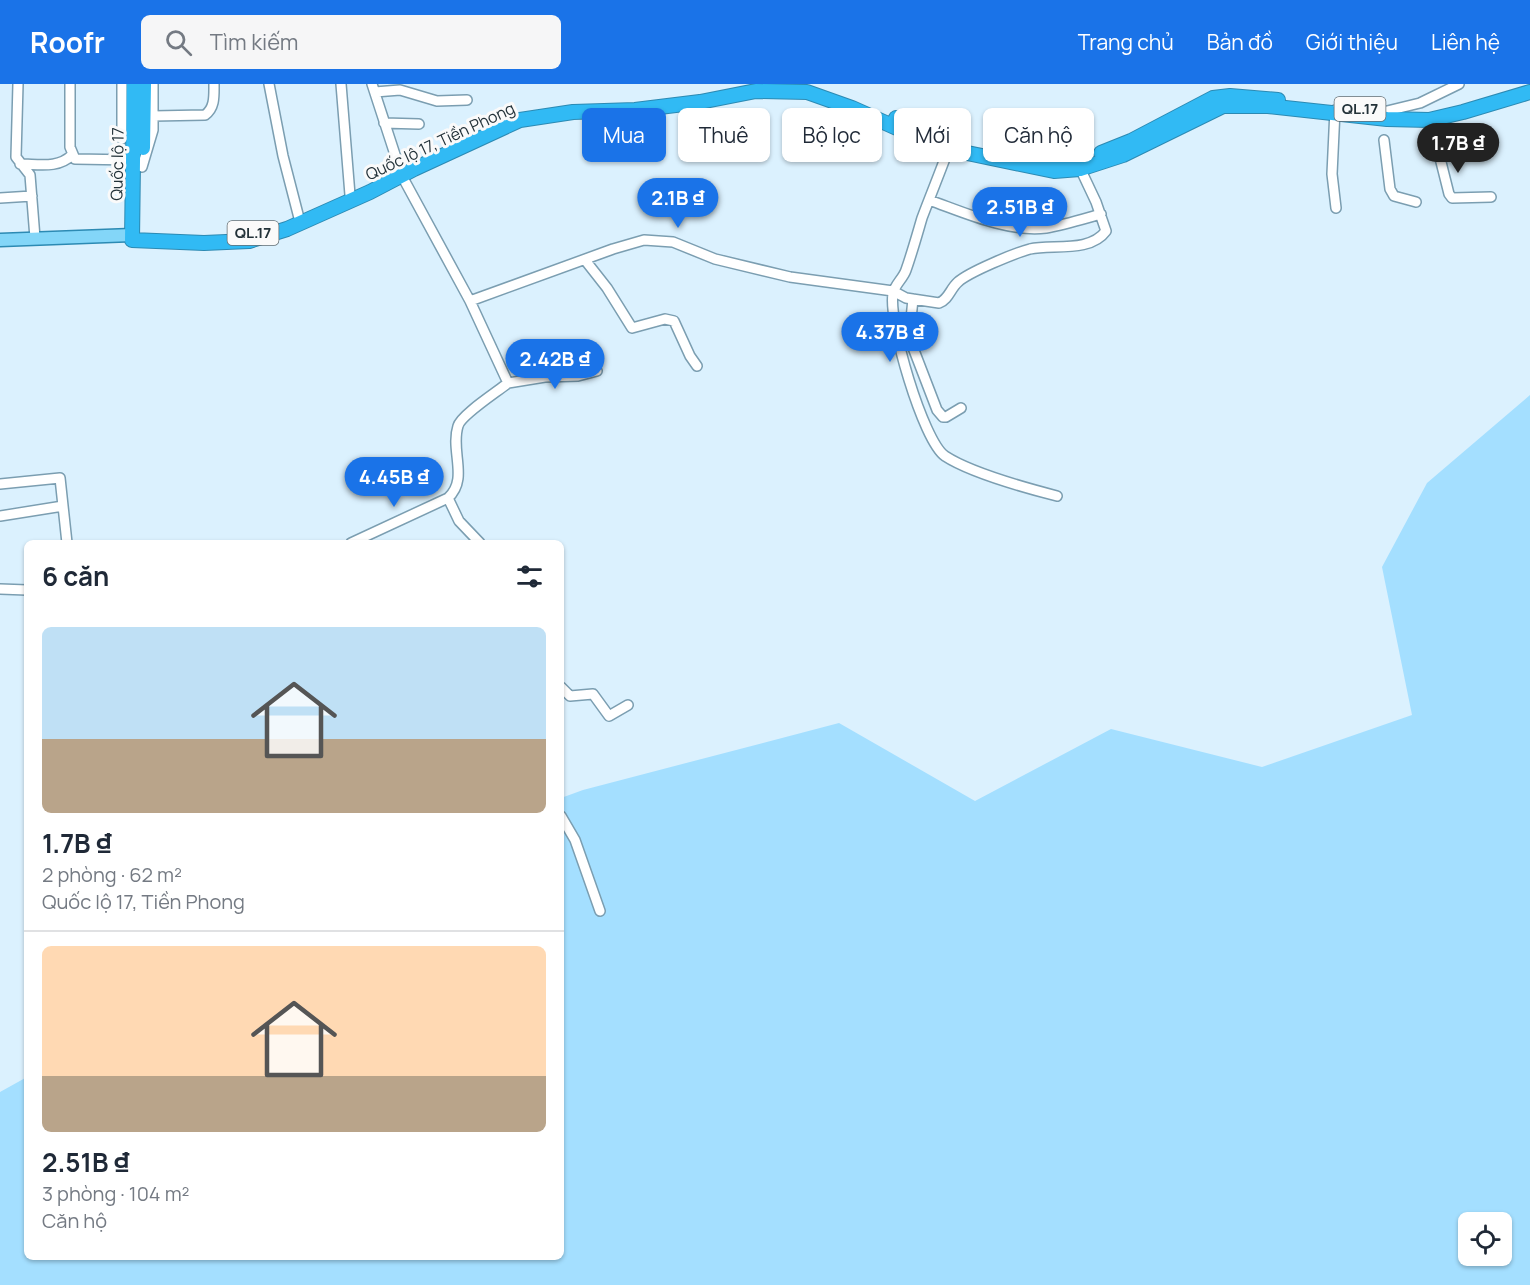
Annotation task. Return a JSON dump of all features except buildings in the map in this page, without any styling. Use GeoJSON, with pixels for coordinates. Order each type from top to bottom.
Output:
{"type":"FeatureCollection","features":[{"type":"Feature","properties":{"kind":"highway","name":"Quốc lộ 17"},"geometry":{"type":"LineString","coordinates":[[134,84],[138,163]]}},
{"type":"Feature","properties":{"kind":"highway","name":"Quốc lộ 17"},"geometry":{"type":"LineString","coordinates":[[137,238],[138,163],[144,84]]}},
{"type":"Feature","properties":{"kind":"highway","name":"QL.17"},"geometry":{"type":"LineString","coordinates":[[137,238],[221,237],[247,234],[299,218],[361,193],[481,129],[522,112],[575,105],[627,104],[677,99],[736,87],[766,84]]}},
{"type":"Feature","properties":{"kind":"highway","name":"QL.17"},"geometry":{"type":"LineString","coordinates":[[795,84],[840,94],[894,119]]}},
{"type":"Feature","properties":{"kind":"highway","name":"QL.17"},"geometry":{"type":"LineString","coordinates":[[971,149],[1079,165],[1213,98],[1259,97],[1335,111],[1424,112],[1528,84]]}},
{"type":"Feature","properties":{"kind":"highway","name":"Quốc lộ 17, Tiền Phong"},"geometry":{"type":"LineString","coordinates":[[401,173],[520,120],[573,112],[635,110],[689,104],[756,91],[807,92],[852,108],[894,127]]}},
{"type":"Feature","properties":{"kind":"highway"},"geometry":{"type":"LineString","coordinates":[[1079,165],[1123,155],[1223,106],[1268,106],[1335,111],[1387,119],[1429,120],[1530,92]]}},
{"type":"Feature","properties":{"kind":"highway","name":"Quốc lộ 17, Tiền Phong"},"geometry":{"type":"LineString","coordinates":[[137,238],[204,243],[249,241],[286,229],[361,193]]}},
{"type":"Feature","properties":{"kind":"main road"},"geometry":{"type":"LineString","coordinates":[[0,240],[137,238]]}},
{"type":"Feature","properties":{"kind":"main road"},"geometry":{"type":"LineString","coordinates":[[0,246],[137,238]]}},
{"type":"Feature","properties":{"kind":"street"},"geometry":{"type":"LineString","coordinates":[[18,84],[16,157],[30,175],[35,238]]}},
{"type":"Feature","properties":{"kind":"street"},"geometry":{"type":"LineString","coordinates":[[70,84],[70,147],[75,159],[138,163],[153,130],[153,84]]}},
{"type":"Feature","properties":{"kind":"street"},"geometry":{"type":"LineString","coordinates":[[122,84],[122,139]]}},
{"type":"Feature","properties":{"kind":"street"},"geometry":{"type":"LineString","coordinates":[[153,116],[205,115],[213,105],[214,84]]}},
{"type":"Feature","properties":{"kind":"street"},"geometry":{"type":"LineString","coordinates":[[269,84],[283,156],[299,218]]}},
{"type":"Feature","properties":{"kind":"street"},"geometry":{"type":"LineString","coordinates":[[341,84],[361,193]]}},
{"type":"Feature","properties":{"kind":"street"},"geometry":{"type":"LineString","coordinates":[[1387,111],[1420,103],[1459,84]]}},
{"type":"Feature","properties":{"kind":"street"},"geometry":{"type":"LineString","coordinates":[[467,100],[436,101],[400,90],[373,88],[401,173],[470,301],[508,383]]}},
{"type":"Feature","properties":{"kind":"street"},"geometry":{"type":"LineString","coordinates":[[1335,111],[1332,174],[1336,208]]}},
{"type":"Feature","properties":{"kind":"street"},"geometry":{"type":"LineString","coordinates":[[384,123],[419,124]]}},
{"type":"Feature","properties":{"kind":"street"},"geometry":{"type":"LineString","coordinates":[[1434,138],[1452,198],[1491,197]]}},
{"type":"Feature","properties":{"kind":"street"},"geometry":{"type":"LineString","coordinates":[[1384,140],[1390,189],[1394,196],[1416,202]]}},
{"type":"Feature","properties":{"kind":"street"},"geometry":{"type":"LineString","coordinates":[[20,164],[57,165],[72,155]]}},
{"type":"Feature","properties":{"kind":"street"},"geometry":{"type":"LineString","coordinates":[[944,162],[905,274],[893,291],[894,326],[901,355],[933,440],[944,455],[969,468],[1057,496]]}},
{"type":"Feature","properties":{"kind":"street"},"geometry":{"type":"LineString","coordinates":[[470,301],[644,240],[673,242],[732,265],[790,277],[893,291],[906,298],[939,303],[944,301],[958,282],[1020,252],[1033,248],[1078,246],[1096,239],[1106,231],[1101,214],[1079,165]]}},
{"type":"Feature","properties":{"kind":"street"},"geometry":{"type":"LineString","coordinates":[[0,198],[32,196]]}},
{"type":"Feature","properties":{"kind":"street"},"geometry":{"type":"LineString","coordinates":[[929,200],[978,218],[1020,228],[1045,228],[1101,214]]}},
{"type":"Feature","properties":{"kind":"street"},"geometry":{"type":"LineString","coordinates":[[585,260],[607,288],[632,328],[665,319],[674,321],[697,366]]}},
{"type":"Feature","properties":{"kind":"street"},"geometry":{"type":"LineString","coordinates":[[913,299],[910,329],[912,345],[937,410],[943,417],[946,417],[961,408]]}},
{"type":"Feature","properties":{"kind":"street"},"geometry":{"type":"LineString","coordinates":[[357,540],[448,498],[455,492],[459,481],[458,426],[466,414],[508,383],[545,377],[578,376],[597,371]]}},
{"type":"Feature","properties":{"kind":"street"},"geometry":{"type":"LineString","coordinates":[[0,484],[60,478],[67,540]]}},
{"type":"Feature","properties":{"kind":"street"},"geometry":{"type":"LineString","coordinates":[[448,498],[459,521],[477,540]]}},
{"type":"Feature","properties":{"kind":"street"},"geometry":{"type":"LineString","coordinates":[[0,516],[63,506]]}},
{"type":"Feature","properties":{"kind":"street"},"geometry":{"type":"LineString","coordinates":[[0,589],[24,590]]}},
{"type":"Feature","properties":{"kind":"street"},"geometry":{"type":"LineString","coordinates":[[564,690],[570,696],[593,694],[609,716],[628,705]]}},
{"type":"Feature","properties":{"kind":"street"},"geometry":{"type":"LineString","coordinates":[[564,821],[575,840],[600,911]]}},
{"type":"Feature","properties":{"kind":"shaded area"},"geometry":{"type":"Polygon","coordinates":[[[1530,395],[1530,1285],[0,1285],[0,1092],[24,1079],[24,1260],[564,1260],[564,797],[839,723],[975,801],[1111,729],[1262,767],[1412,715],[1382,567],[1427,483],[1530,395]]]}}]}
